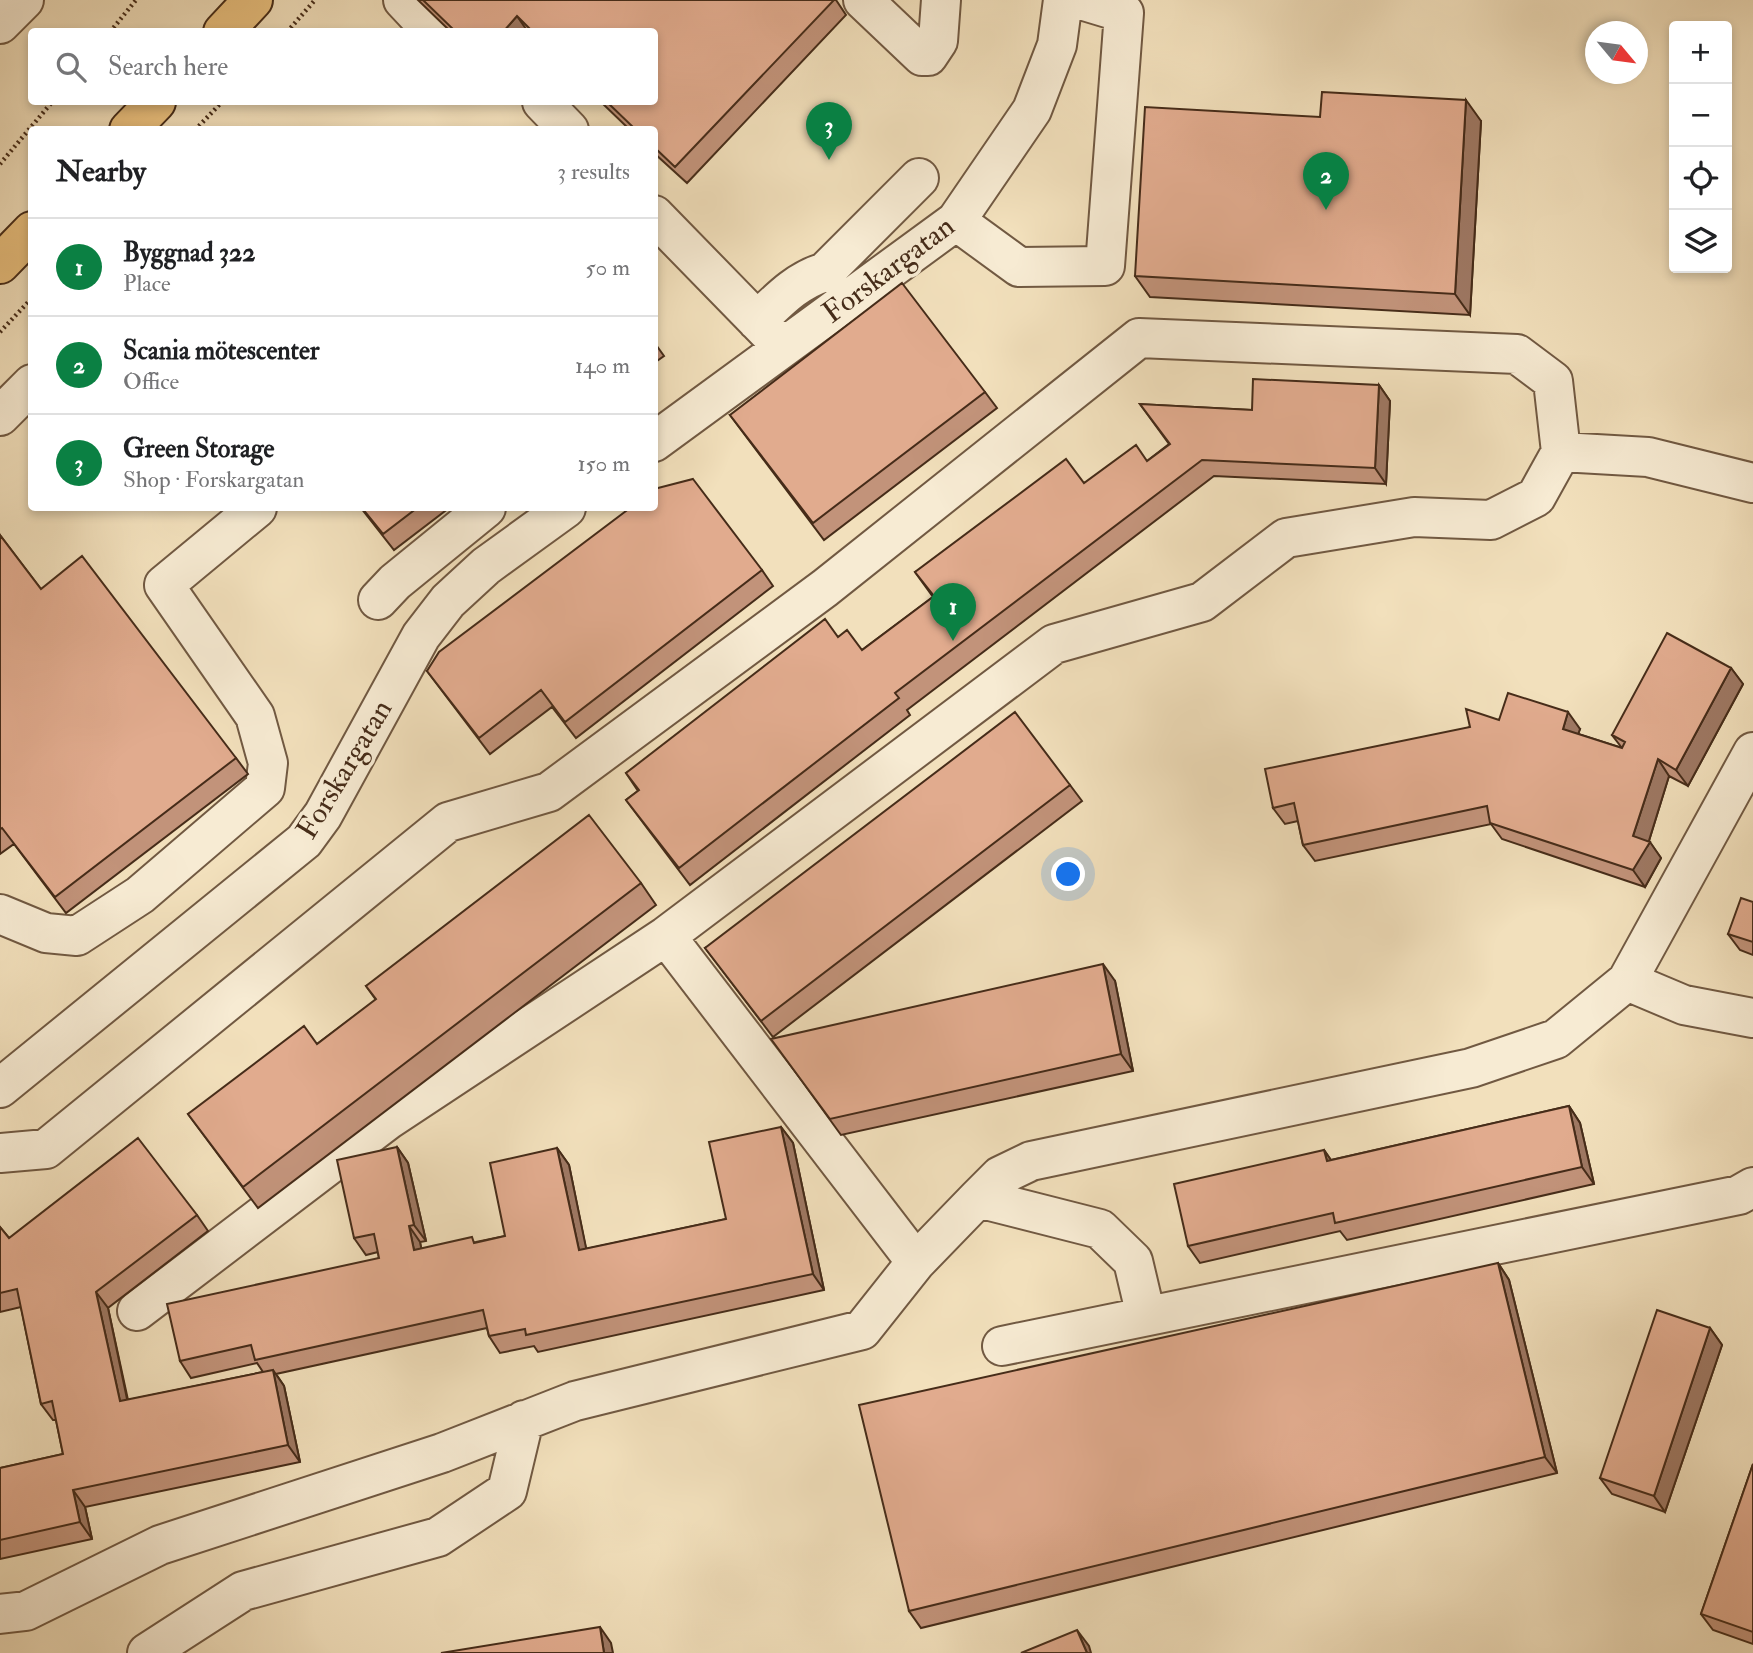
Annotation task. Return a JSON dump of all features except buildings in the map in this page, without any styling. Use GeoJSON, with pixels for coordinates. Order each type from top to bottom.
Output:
{"type":"FeatureCollection","features":[{"type":"Feature","properties":{"kind":"main road"},"geometry":{"type":"LineString","coordinates":[[227,28],[253,0]]}},
{"type":"Feature","properties":{"kind":"main road"},"geometry":{"type":"LineString","coordinates":[[133,126],[153,105]]}},
{"type":"Feature","properties":{"kind":"main road"},"geometry":{"type":"LineString","coordinates":[[0,264],[28,235]]}},
{"type":"Feature","properties":{"kind":"street"},"geometry":{"type":"LineString","coordinates":[[0,24],[24,0]]}},
{"type":"Feature","properties":{"kind":"street"},"geometry":{"type":"LineString","coordinates":[[403,0],[429,28]]}},
{"type":"Feature","properties":{"kind":"street"},"geometry":{"type":"LineString","coordinates":[[863,0],[922,56],[928,56],[939,41],[941,0]]}},
{"type":"Feature","properties":{"kind":"street","name":"Forskargatan"},"geometry":{"type":"LineString","coordinates":[[658,438],[770,335],[956,221],[1032,110],[1057,45],[1063,0]]}},
{"type":"Feature","properties":{"kind":"street"},"geometry":{"type":"LineString","coordinates":[[956,221],[1019,267],[1105,266],[1125,13],[1081,0]]}},
{"type":"Feature","properties":{"kind":"street"},"geometry":{"type":"LineString","coordinates":[[545,105],[565,126]]}},
{"type":"Feature","properties":{"kind":"street"},"geometry":{"type":"LineString","coordinates":[[658,219],[770,335],[792,288],[809,276],[825,272],[919,178]]}},
{"type":"Feature","properties":{"kind":"street"},"geometry":{"type":"LineString","coordinates":[[0,1153],[46,1149],[448,822],[549,792],[825,588],[1139,338],[1517,355],[1553,381],[1561,452],[1536,497],[1491,520],[1414,517],[1286,538],[1202,602],[1054,644],[666,936],[388,1120],[137,1311]]}},
{"type":"Feature","properties":{"kind":"street"},"geometry":{"type":"LineString","coordinates":[[0,416],[28,388]]}},
{"type":"Feature","properties":{"kind":"street"},"geometry":{"type":"LineString","coordinates":[[1561,452],[1648,457],[1753,483]]}},
{"type":"Feature","properties":{"kind":"street"},"geometry":{"type":"LineString","coordinates":[[0,914],[46,933],[77,936],[140,895],[265,788],[268,763],[255,716],[164,585],[253,511]]}},
{"type":"Feature","properties":{"kind":"street"},"geometry":{"type":"LineString","coordinates":[[378,600],[395,582],[482,511]]}},
{"type":"Feature","properties":{"kind":"street","name":"Forskargatan"},"geometry":{"type":"LineString","coordinates":[[0,1088],[304,841],[323,815],[421,636],[448,601],[554,511]]}},
{"type":"Feature","properties":{"kind":"street"},"geometry":{"type":"LineString","coordinates":[[0,1614],[26,1611],[160,1545],[442,1453],[575,1401],[862,1330],[916,1262],[1000,1176],[1031,1161],[1471,1068],[1556,1039],[1627,981],[1753,752]]}},
{"type":"Feature","properties":{"kind":"street"},"geometry":{"type":"LineString","coordinates":[[666,936],[916,1262]]}},
{"type":"Feature","properties":{"kind":"street"},"geometry":{"type":"LineString","coordinates":[[1627,981],[1684,1005],[1753,1018]]}},
{"type":"Feature","properties":{"kind":"street"},"geometry":{"type":"LineString","coordinates":[[1002,1346],[1739,1195],[1753,1187]]}},
{"type":"Feature","properties":{"kind":"street"},"geometry":{"type":"LineString","coordinates":[[978,1198],[1100,1229],[1133,1261],[1146,1316]]}},
{"type":"Feature","properties":{"kind":"street"},"geometry":{"type":"LineString","coordinates":[[147,1653],[243,1591],[439,1537],[508,1491],[524,1420]]}},
{"type":"Feature","properties":{"kind":"path"},"geometry":{"type":"LineString","coordinates":[[113,28],[136,0]]}},
{"type":"Feature","properties":{"kind":"path"},"geometry":{"type":"LineString","coordinates":[[290,28],[315,0]]}},
{"type":"Feature","properties":{"kind":"path"},"geometry":{"type":"LineString","coordinates":[[32,126],[49,105]]}},
{"type":"Feature","properties":{"kind":"path"},"geometry":{"type":"LineString","coordinates":[[199,126],[219,105]]}},
{"type":"Feature","properties":{"kind":"path"},"geometry":{"type":"LineString","coordinates":[[0,163],[28,130]]}},
{"type":"Feature","properties":{"kind":"path"},"geometry":{"type":"LineString","coordinates":[[0,332],[28,302]]}},
{"type":"Feature","properties":{"kind":"place","name":"Green Storage"},"geometry":{"type":"Point","coordinates":[829,160]}},
{"type":"Feature","properties":{"kind":"place","name":"Scania mötescenter"},"geometry":{"type":"Point","coordinates":[1326,210]}},
{"type":"Feature","properties":{"kind":"place","name":"Byggnad 322"},"geometry":{"type":"Point","coordinates":[953,641]}}]}
